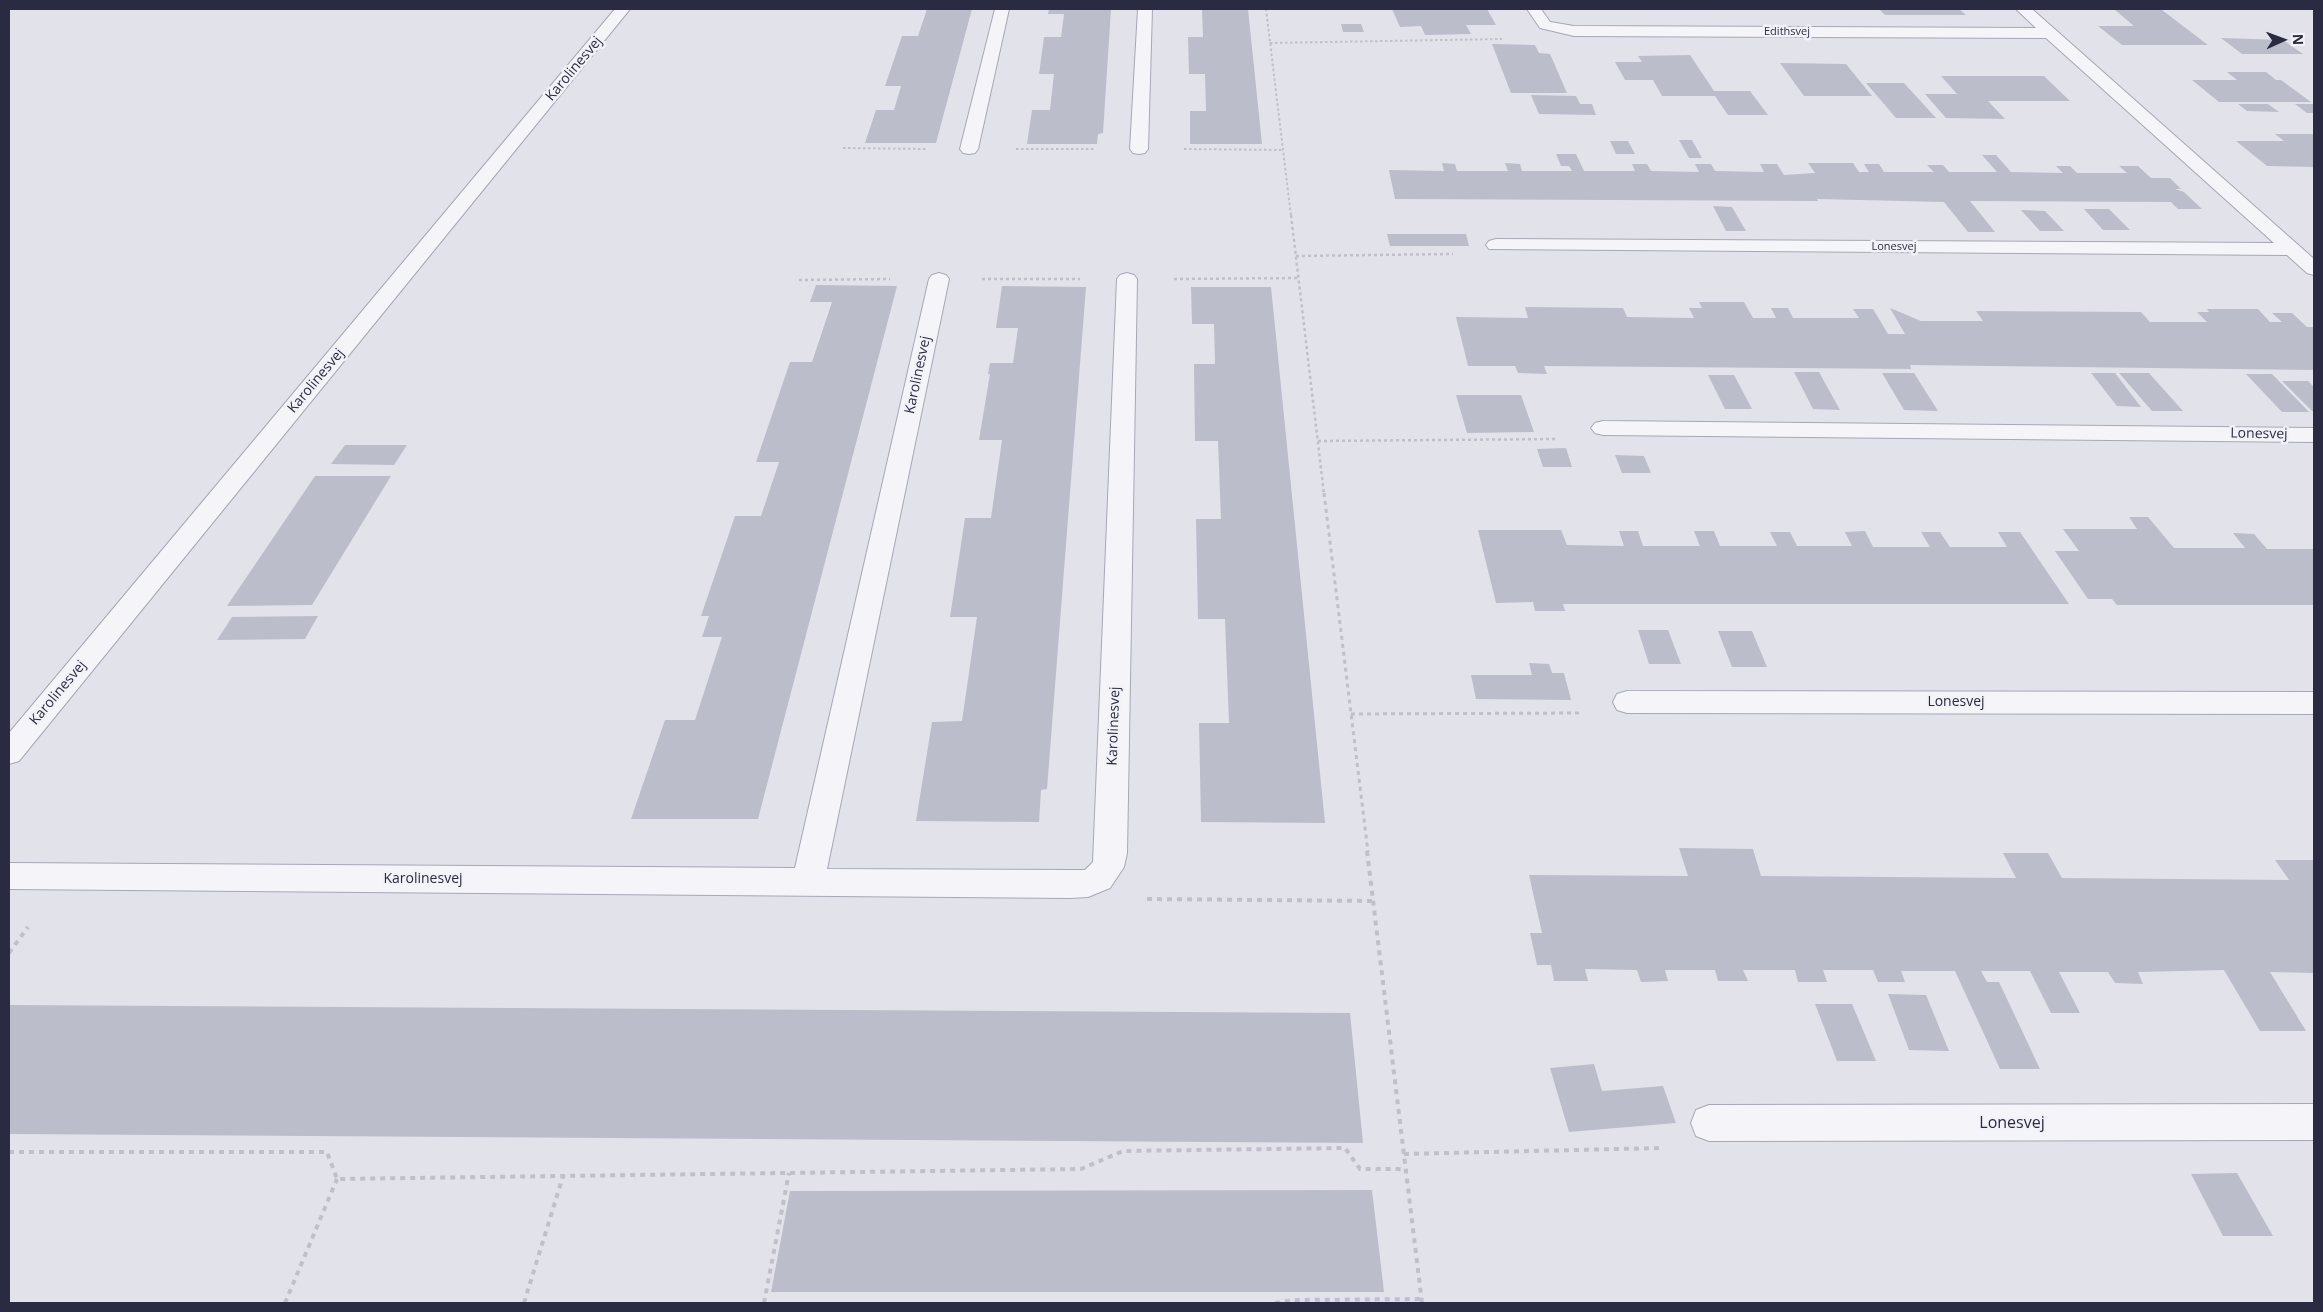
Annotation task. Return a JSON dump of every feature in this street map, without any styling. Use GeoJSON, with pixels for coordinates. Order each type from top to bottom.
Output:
{"type":"FeatureCollection","features":[{"type":"Feature","properties":{"kind":"street","name":"Karolinesvej"},"geometry":{"type":"LineString","coordinates":[[9,753],[623,9]]}},
{"type":"Feature","properties":{"kind":"street"},"geometry":{"type":"LineString","coordinates":[[969,149],[1002,9]]}},
{"type":"Feature","properties":{"kind":"street"},"geometry":{"type":"LineString","coordinates":[[1139,149],[1144,9]]}},
{"type":"Feature","properties":{"kind":"street"},"geometry":{"type":"LineString","coordinates":[[1534,9],[1541,21],[1554,28]]}},
{"type":"Feature","properties":{"kind":"street"},"geometry":{"type":"LineString","coordinates":[[2023,9],[2314,269]]}},
{"type":"Feature","properties":{"kind":"street","name":"Edithsvej"},"geometry":{"type":"LineString","coordinates":[[1554,28],[1574,31],[2050,33]]}},
{"type":"Feature","properties":{"kind":"street","name":"Lonesvej"},"geometry":{"type":"LineString","coordinates":[[1496,245],[2292,249]]}},
{"type":"Feature","properties":{"kind":"street","name":"Karolinesvej"},"geometry":{"type":"LineString","coordinates":[[808,882],[939,279]]}},
{"type":"Feature","properties":{"kind":"street","name":"Karolinesvej"},"geometry":{"type":"LineString","coordinates":[[9,876],[1071,884],[1088,882],[1099,878],[1108,868],[1111,853],[1126,279]]}},
{"type":"Feature","properties":{"kind":"street","name":"Lonesvej"},"geometry":{"type":"LineString","coordinates":[[1603,428],[2314,435]]}},
{"type":"Feature","properties":{"kind":"street","name":"Lonesvej"},"geometry":{"type":"LineString","coordinates":[[1627,702],[2314,703]]}},
{"type":"Feature","properties":{"kind":"street","name":"Lonesvej"},"geometry":{"type":"LineString","coordinates":[[1709,1123],[2314,1122]]}},
{"type":"Feature","properties":{"kind":"path"},"geometry":{"type":"LineString","coordinates":[[1266,9],[1422,1301],[1293,1300],[1275,1303]]}},
{"type":"Feature","properties":{"kind":"path"},"geometry":{"type":"LineString","coordinates":[[1270,43],[1530,38],[1554,28]]}},
{"type":"Feature","properties":{"kind":"path"},"geometry":{"type":"LineString","coordinates":[[843,148],[1283,150]]}},
{"type":"Feature","properties":{"kind":"path"},"geometry":{"type":"LineString","coordinates":[[1296,256],[1482,254],[1496,245]]}},
{"type":"Feature","properties":{"kind":"path"},"geometry":{"type":"LineString","coordinates":[[798,280],[1298,278]]}},
{"type":"Feature","properties":{"kind":"path"},"geometry":{"type":"LineString","coordinates":[[1318,441],[1589,439],[1603,428]]}},
{"type":"Feature","properties":{"kind":"path"},"geometry":{"type":"LineString","coordinates":[[1351,714],[1613,713],[1627,702]]}},
{"type":"Feature","properties":{"kind":"path"},"geometry":{"type":"LineString","coordinates":[[1099,878],[1142,899],[1373,901]]}},
{"type":"Feature","properties":{"kind":"path"},"geometry":{"type":"LineString","coordinates":[[1404,1154],[1688,1148],[1709,1123]]}},
{"type":"Feature","properties":{"kind":"path"},"geometry":{"type":"LineString","coordinates":[[337,1179],[1081,1170],[1122,1151],[1345,1148],[1360,1169],[1405,1169]]}},
{"type":"Feature","properties":{"kind":"path"},"geometry":{"type":"LineString","coordinates":[[9,1152],[327,1152],[337,1179],[285,1303]]}},
{"type":"Feature","properties":{"kind":"path"},"geometry":{"type":"LineString","coordinates":[[764,1303],[788,1173]]}},
{"type":"Feature","properties":{"kind":"path"},"geometry":{"type":"LineString","coordinates":[[524,1303],[563,1176]]}},
{"type":"Feature","properties":{"kind":"building"},"geometry":{"type":"Polygon","coordinates":[[[927,9],[972,9],[936,143],[865,143],[876,110],[894,110],[901,86],[885,86],[902,36],[918,36],[927,9]]]}},
{"type":"Feature","properties":{"kind":"building"},"geometry":{"type":"Polygon","coordinates":[[[1049,9],[1111,9],[1103,133],[1098,134],[1097,144],[1027,144],[1032,110],[1050,110],[1054,74],[1039,74],[1044,37],[1061,37],[1064,14],[1048,14],[1049,9]]]}},
{"type":"Feature","properties":{"kind":"building"},"geometry":{"type":"Polygon","coordinates":[[[1202,9],[1248,9],[1262,144],[1190,144],[1190,111],[1206,111],[1205,74],[1189,74],[1188,37],[1203,37],[1202,9]]]}},
{"type":"Feature","properties":{"kind":"building"},"geometry":{"type":"Polygon","coordinates":[[[1392,9],[1487,9],[1496,25],[1466,25],[1471,34],[1425,35],[1421,26],[1400,27],[1392,9]]]}},
{"type":"Feature","properties":{"kind":"building"},"geometry":{"type":"Polygon","coordinates":[[[1879,9],[1959,9],[1966,15],[1885,15],[1879,9]]]}},
{"type":"Feature","properties":{"kind":"building"},"geometry":{"type":"Polygon","coordinates":[[[2115,10],[2162,10],[2208,45],[2122,45],[2098,26],[2134,26],[2115,10]]]}},
{"type":"Feature","properties":{"kind":"building"},"geometry":{"type":"Polygon","coordinates":[[[1341,24],[1361,24],[1364,32],[1343,32],[1341,24]]]}},
{"type":"Feature","properties":{"kind":"building"},"geometry":{"type":"Polygon","coordinates":[[[2221,38],[2283,40],[2303,54],[2242,54],[2221,38]]]}},
{"type":"Feature","properties":{"kind":"building"},"geometry":{"type":"Polygon","coordinates":[[[1492,44],[1535,45],[1539,53],[1550,54],[1567,93],[1511,93],[1492,44]]]}},
{"type":"Feature","properties":{"kind":"building"},"geometry":{"type":"Polygon","coordinates":[[[1690,55],[1714,91],[1750,91],[1768,115],[1728,115],[1715,96],[1662,96],[1653,80],[1625,80],[1615,62],[1642,62],[1638,56],[1690,55]]]}},
{"type":"Feature","properties":{"kind":"building"},"geometry":{"type":"Polygon","coordinates":[[[1780,63],[1846,64],[1872,96],[1804,96],[1780,63]]]}},
{"type":"Feature","properties":{"kind":"building"},"geometry":{"type":"Polygon","coordinates":[[[2227,72],[2266,72],[2276,80],[2281,80],[2311,102],[2219,102],[2192,80],[2237,80],[2227,72]]]}},
{"type":"Feature","properties":{"kind":"building"},"geometry":{"type":"Polygon","coordinates":[[[1941,76],[2044,76],[2070,101],[1988,101],[2005,119],[1946,118],[1925,94],[1957,94],[1941,76]]]}},
{"type":"Feature","properties":{"kind":"building"},"geometry":{"type":"Polygon","coordinates":[[[1866,83],[1904,83],[1936,118],[1896,118],[1866,83]]]}},
{"type":"Feature","properties":{"kind":"building"},"geometry":{"type":"Polygon","coordinates":[[[1531,95],[1576,96],[1580,104],[1592,104],[1596,115],[1539,114],[1531,95]]]}},
{"type":"Feature","properties":{"kind":"building"},"geometry":{"type":"Polygon","coordinates":[[[2238,104],[2268,104],[2279,112],[2247,111],[2238,104]]]}},
{"type":"Feature","properties":{"kind":"building"},"geometry":{"type":"Polygon","coordinates":[[[2295,104],[2314,104],[2314,113],[2307,113],[2295,104]]]}},
{"type":"Feature","properties":{"kind":"building"},"geometry":{"type":"Polygon","coordinates":[[[2275,134],[2314,134],[2314,167],[2267,166],[2236,141],[2284,141],[2275,134]]]}},
{"type":"Feature","properties":{"kind":"building"},"geometry":{"type":"Polygon","coordinates":[[[1679,140],[1692,140],[1702,158],[1689,158],[1679,140]]]}},
{"type":"Feature","properties":{"kind":"building"},"geometry":{"type":"Polygon","coordinates":[[[1610,141],[1628,141],[1635,154],[1616,154],[1610,141]]]}},
{"type":"Feature","properties":{"kind":"building"},"geometry":{"type":"Polygon","coordinates":[[[1556,154],[1576,154],[1584,171],[1635,171],[1632,164],[1647,164],[1651,171],[1699,172],[1695,164],[1711,164],[1715,171],[1764,172],[1760,164],[1777,164],[1784,175],[1815,173],[1808,163],[1853,163],[1859,172],[1869,172],[1864,164],[1879,164],[1884,172],[1934,172],[1927,165],[1943,165],[1949,172],[1997,172],[1982,155],[1996,155],[2011,172],[2063,173],[2056,166],[2070,166],[2077,173],[2127,173],[2119,166],[2138,166],[2151,178],[2170,178],[2181,189],[2175,189],[2184,192],[2202,209],[2178,209],[2171,202],[1970,201],[1995,232],[1968,232],[1944,202],[1817,199],[1818,201],[1395,199],[1389,170],[1444,171],[1442,163],[1455,164],[1457,171],[1508,171],[1505,163],[1520,164],[1522,171],[1572,171],[1569,166],[1561,166],[1556,154]]]}},
{"type":"Feature","properties":{"kind":"building"},"geometry":{"type":"Polygon","coordinates":[[[1713,206],[1732,207],[1746,231],[1726,231],[1713,206]]]}},
{"type":"Feature","properties":{"kind":"building"},"geometry":{"type":"Polygon","coordinates":[[[2084,209],[2109,209],[2130,230],[2103,230],[2084,209]]]}},
{"type":"Feature","properties":{"kind":"building"},"geometry":{"type":"Polygon","coordinates":[[[2021,210],[2045,211],[2064,231],[2040,231],[2021,210]]]}},
{"type":"Feature","properties":{"kind":"building"},"geometry":{"type":"Polygon","coordinates":[[[1387,234],[1466,234],[1469,246],[1390,246],[1387,234]]]}},
{"type":"Feature","properties":{"kind":"building"},"geometry":{"type":"Polygon","coordinates":[[[816,285],[897,286],[758,819],[631,819],[665,720],[695,720],[722,637],[702,637],[709,616],[701,616],[735,516],[761,516],[779,462],[756,462],[790,362],[812,362],[832,302],[810,302],[816,285]]]}},
{"type":"Feature","properties":{"kind":"building"},"geometry":{"type":"Polygon","coordinates":[[[1002,286],[1086,287],[1047,789],[1041,790],[1039,822],[916,821],[932,722],[962,721],[977,617],[950,617],[965,518],[991,518],[1002,440],[979,440],[990,374],[988,374],[990,363],[1013,363],[1018,328],[996,328],[1002,286]]]}},
{"type":"Feature","properties":{"kind":"building"},"geometry":{"type":"Polygon","coordinates":[[[1191,287],[1271,287],[1325,823],[1201,822],[1199,723],[1229,723],[1225,619],[1198,619],[1196,519],[1221,519],[1218,441],[1195,441],[1194,364],[1215,364],[1214,324],[1192,324],[1191,287]]]}},
{"type":"Feature","properties":{"kind":"building"},"geometry":{"type":"Polygon","coordinates":[[[1699,302],[1744,302],[1753,318],[1776,318],[1771,308],[1788,308],[1793,318],[1859,318],[1853,309],[1873,309],[1888,334],[1905,334],[1890,308],[1921,321],[1983,321],[1976,311],[2141,312],[2150,322],[2207,322],[2197,312],[2209,312],[2207,309],[2258,309],[2270,322],[2282,322],[2272,313],[2292,313],[2307,327],[2314,327],[2314,370],[1910,365],[1911,369],[1544,366],[1547,374],[1518,373],[1515,366],[1468,366],[1456,317],[1528,318],[1525,307],[1623,308],[1627,317],[1694,318],[1689,308],[1702,308],[1699,302]]]}},
{"type":"Feature","properties":{"kind":"building"},"geometry":{"type":"Polygon","coordinates":[[[1794,372],[1819,372],[1840,410],[1813,409],[1794,372]]]}},
{"type":"Feature","properties":{"kind":"building"},"geometry":{"type":"Polygon","coordinates":[[[1882,373],[1914,373],[1938,411],[1904,410],[1882,373]]]}},
{"type":"Feature","properties":{"kind":"building"},"geometry":{"type":"Polygon","coordinates":[[[2091,373],[2115,373],[2141,407],[2117,406],[2091,373]]]}},
{"type":"Feature","properties":{"kind":"building"},"geometry":{"type":"Polygon","coordinates":[[[2119,373],[2149,373],[2183,411],[2152,411],[2119,373]]]}},
{"type":"Feature","properties":{"kind":"building"},"geometry":{"type":"Polygon","coordinates":[[[2246,374],[2272,374],[2309,412],[2282,412],[2246,374]]]}},
{"type":"Feature","properties":{"kind":"building"},"geometry":{"type":"Polygon","coordinates":[[[1708,375],[1734,375],[1752,409],[1725,409],[1708,375]]]}},
{"type":"Feature","properties":{"kind":"building"},"geometry":{"type":"Polygon","coordinates":[[[2282,381],[2308,381],[2314,387],[2314,411],[2312,411],[2282,381]]]}},
{"type":"Feature","properties":{"kind":"building"},"geometry":{"type":"Polygon","coordinates":[[[1456,395],[1521,395],[1534,432],[1467,433],[1456,395]]]}},
{"type":"Feature","properties":{"kind":"building"},"geometry":{"type":"Polygon","coordinates":[[[345,445],[407,445],[394,465],[331,464],[345,445]]]}},
{"type":"Feature","properties":{"kind":"building"},"geometry":{"type":"Polygon","coordinates":[[[1566,448],[1572,467],[1543,467],[1537,449],[1566,448]]]}},
{"type":"Feature","properties":{"kind":"building"},"geometry":{"type":"Polygon","coordinates":[[[1615,455],[1644,456],[1651,473],[1622,473],[1615,455]]]}},
{"type":"Feature","properties":{"kind":"building"},"geometry":{"type":"Polygon","coordinates":[[[315,476],[391,476],[312,605],[227,606],[315,476]]]}},
{"type":"Feature","properties":{"kind":"building"},"geometry":{"type":"Polygon","coordinates":[[[2129,517],[2148,517],[2174,548],[2245,548],[2233,533],[2254,534],[2267,549],[2314,549],[2314,605],[2117,605],[2112,599],[2088,599],[2055,551],[2079,551],[2063,529],[2137,529],[2129,517]]]}},
{"type":"Feature","properties":{"kind":"building"},"geometry":{"type":"Polygon","coordinates":[[[1478,530],[1561,530],[1567,545],[1624,546],[1619,531],[1638,531],[1643,546],[1700,546],[1694,531],[1714,531],[1720,546],[1777,546],[1770,532],[1790,532],[1797,546],[1852,546],[1845,532],[1865,531],[1873,547],[1930,547],[1921,532],[1940,532],[1950,547],[2007,547],[1998,532],[2020,532],[2069,604],[1563,604],[1565,611],[1535,611],[1533,602],[1496,603],[1478,530]]]}},
{"type":"Feature","properties":{"kind":"building"},"geometry":{"type":"Polygon","coordinates":[[[318,616],[305,639],[217,640],[232,617],[318,616]]]}},
{"type":"Feature","properties":{"kind":"building"},"geometry":{"type":"Polygon","coordinates":[[[1638,630],[1668,630],[1681,664],[1649,664],[1638,630]]]}},
{"type":"Feature","properties":{"kind":"building"},"geometry":{"type":"Polygon","coordinates":[[[1718,631],[1752,631],[1767,667],[1732,667],[1718,631]]]}},
{"type":"Feature","properties":{"kind":"building"},"geometry":{"type":"Polygon","coordinates":[[[1529,663],[1549,664],[1552,673],[1564,673],[1571,700],[1476,699],[1471,675],[1532,675],[1529,663]]]}},
{"type":"Feature","properties":{"kind":"building"},"geometry":{"type":"Polygon","coordinates":[[[1679,848],[1753,849],[1761,876],[2016,878],[2003,853],[2048,853],[2062,878],[2289,880],[2275,860],[2314,860],[2314,973],[2270,972],[2306,1031],[2260,1031],[2224,970],[2138,972],[2143,984],[2115,983],[2108,972],[2059,972],[2080,1013],[2051,1013],[2030,971],[1981,971],[1987,982],[1999,982],[2040,1069],[2000,1069],[1955,971],[1901,971],[1905,982],[1878,982],[1873,970],[1823,970],[1827,982],[1798,982],[1795,970],[1743,970],[1748,981],[1718,981],[1715,970],[1665,970],[1668,981],[1641,982],[1637,970],[1585,969],[1588,981],[1554,981],[1551,965],[1537,965],[1530,933],[1542,933],[1529,875],[1688,876],[1679,848]]]}},
{"type":"Feature","properties":{"kind":"building"},"geometry":{"type":"Polygon","coordinates":[[[1888,994],[1926,995],[1949,1051],[1909,1050],[1888,994]]]}},
{"type":"Feature","properties":{"kind":"building"},"geometry":{"type":"Polygon","coordinates":[[[1815,1004],[1852,1004],[1876,1061],[1837,1061],[1815,1004]]]}},
{"type":"Feature","properties":{"kind":"building"},"geometry":{"type":"Polygon","coordinates":[[[9,1005],[1350,1013],[1363,1143],[9,1134],[9,1005]]]}},
{"type":"Feature","properties":{"kind":"building"},"geometry":{"type":"Polygon","coordinates":[[[1594,1064],[1602,1091],[1663,1086],[1676,1123],[1569,1132],[1550,1068],[1594,1064]]]}},
{"type":"Feature","properties":{"kind":"building"},"geometry":{"type":"Polygon","coordinates":[[[2237,1173],[2273,1236],[2223,1236],[2191,1174],[2237,1173]]]}},
{"type":"Feature","properties":{"kind":"building"},"geometry":{"type":"Polygon","coordinates":[[[1372,1190],[1384,1292],[771,1292],[790,1191],[1372,1190]]]}}]}
